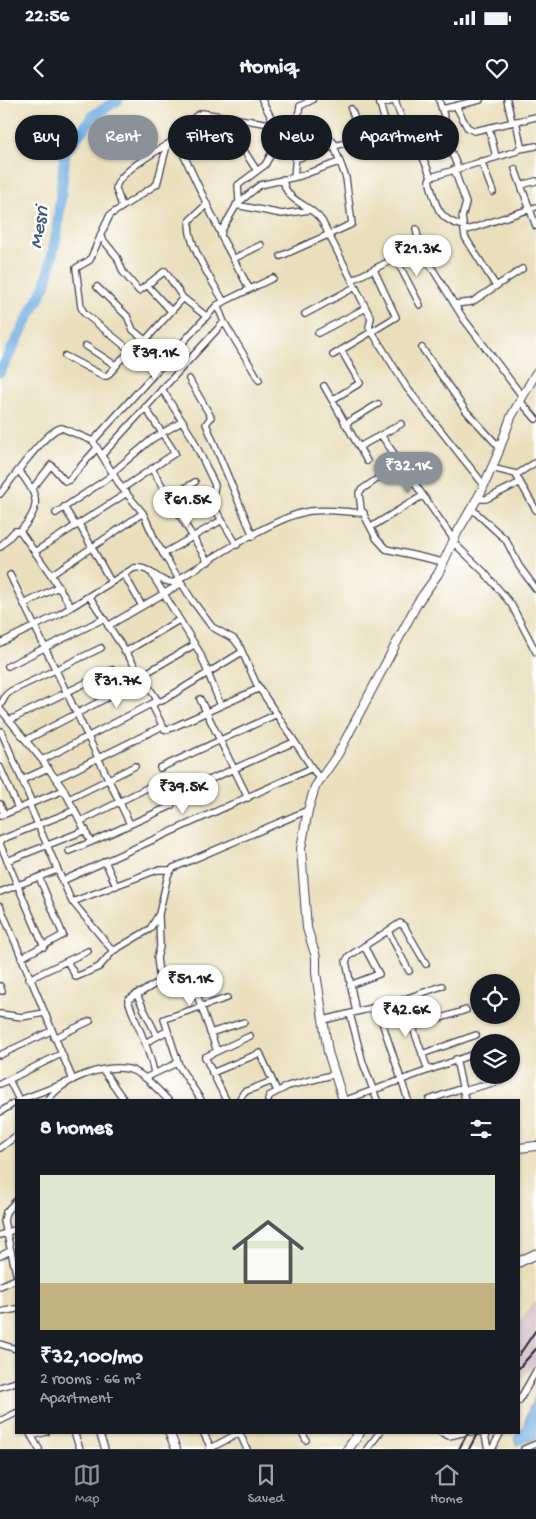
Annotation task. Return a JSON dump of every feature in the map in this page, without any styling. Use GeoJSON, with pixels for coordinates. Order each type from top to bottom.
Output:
{"type":"FeatureCollection","features":[{"type":"Feature","properties":{"kind":"main road"},"geometry":{"type":"LineString","coordinates":[[520,1256],[536,1248]]}},
{"type":"Feature","properties":{"kind":"main road"},"geometry":{"type":"LineString","coordinates":[[520,1262],[536,1254]]}},
{"type":"Feature","properties":{"kind":"main road"},"geometry":{"type":"LineString","coordinates":[[348,1448],[358,1434]]}},
{"type":"Feature","properties":{"kind":"street"},"geometry":{"type":"LineString","coordinates":[[262,100],[269,115]]}},
{"type":"Feature","properties":{"kind":"street"},"geometry":{"type":"LineString","coordinates":[[298,115],[300,106],[312,100]]}},
{"type":"Feature","properties":{"kind":"street"},"geometry":{"type":"LineString","coordinates":[[383,115],[379,103],[396,100],[400,115]]}},
{"type":"Feature","properties":{"kind":"street"},"geometry":{"type":"LineString","coordinates":[[439,100],[444,115]]}},
{"type":"Feature","properties":{"kind":"street"},"geometry":{"type":"LineString","coordinates":[[442,109],[480,100]]}},
{"type":"Feature","properties":{"kind":"street"},"geometry":{"type":"LineString","coordinates":[[507,100],[520,149]]}},
{"type":"Feature","properties":{"kind":"street"},"geometry":{"type":"LineString","coordinates":[[456,106],[468,129],[474,131],[536,117]]}},
{"type":"Feature","properties":{"kind":"street"},"geometry":{"type":"LineString","coordinates":[[351,109],[353,115]]}},
{"type":"Feature","properties":{"kind":"street"},"geometry":{"type":"LineString","coordinates":[[196,115],[206,113],[218,115]]}},
{"type":"Feature","properties":{"kind":"street"},"geometry":{"type":"LineString","coordinates":[[488,128],[496,157]]}},
{"type":"Feature","properties":{"kind":"street"},"geometry":{"type":"LineString","coordinates":[[281,256],[348,227],[352,221],[346,178],[332,141]]}},
{"type":"Feature","properties":{"kind":"street"},"geometry":{"type":"LineString","coordinates":[[332,147],[342,144]]}},
{"type":"Feature","properties":{"kind":"street"},"geometry":{"type":"LineString","coordinates":[[122,206],[116,189],[118,181],[167,145]]}},
{"type":"Feature","properties":{"kind":"street"},"geometry":{"type":"LineString","coordinates":[[155,372],[84,313],[81,307],[76,268],[90,260],[110,215],[158,184],[167,145]]}},
{"type":"Feature","properties":{"kind":"street"},"geometry":{"type":"LineString","coordinates":[[431,177],[520,149],[536,146]]}},
{"type":"Feature","properties":{"kind":"street"},"geometry":{"type":"LineString","coordinates":[[186,160],[248,288]]}},
{"type":"Feature","properties":{"kind":"street"},"geometry":{"type":"LineString","coordinates":[[250,160],[257,171]]}},
{"type":"Feature","properties":{"kind":"street"},"geometry":{"type":"LineString","coordinates":[[238,203],[238,185],[266,164],[268,160]]}},
{"type":"Feature","properties":{"kind":"street"},"geometry":{"type":"LineString","coordinates":[[294,177],[296,160]]}},
{"type":"Feature","properties":{"kind":"street"},"geometry":{"type":"LineString","coordinates":[[424,160],[431,177],[429,180],[439,212],[451,223],[463,228],[533,208]]}},
{"type":"Feature","properties":{"kind":"street"},"geometry":{"type":"LineString","coordinates":[[453,160],[466,203],[462,215],[467,242],[496,286]]}},
{"type":"Feature","properties":{"kind":"street"},"geometry":{"type":"LineString","coordinates":[[481,161],[493,192]]}},
{"type":"Feature","properties":{"kind":"street"},"geometry":{"type":"LineString","coordinates":[[221,234],[238,203],[262,183],[294,177],[339,162]]}},
{"type":"Feature","properties":{"kind":"street"},"geometry":{"type":"LineString","coordinates":[[516,169],[533,208],[536,226]]}},
{"type":"Feature","properties":{"kind":"street"},"geometry":{"type":"LineString","coordinates":[[283,179],[286,192],[319,217],[371,318],[368,326],[407,388],[484,485]]}},
{"type":"Feature","properties":{"kind":"street"},"geometry":{"type":"LineString","coordinates":[[521,184],[536,181]]}},
{"type":"Feature","properties":{"kind":"street"},"geometry":{"type":"LineString","coordinates":[[238,203],[282,214],[310,210]]}},
{"type":"Feature","properties":{"kind":"street"},"geometry":{"type":"LineString","coordinates":[[207,204],[190,220],[192,237],[204,266],[224,302]]}},
{"type":"Feature","properties":{"kind":"street"},"geometry":{"type":"LineString","coordinates":[[352,280],[419,247],[422,244],[416,229]]}},
{"type":"Feature","properties":{"kind":"street"},"geometry":{"type":"LineString","coordinates":[[100,237],[118,257],[123,272],[139,290],[165,271],[183,298],[206,316]]}},
{"type":"Feature","properties":{"kind":"street"},"geometry":{"type":"LineString","coordinates":[[233,259],[261,245]]}},
{"type":"Feature","properties":{"kind":"street"},"geometry":{"type":"LineString","coordinates":[[419,247],[455,304],[536,418]]}},
{"type":"Feature","properties":{"kind":"street"},"geometry":{"type":"LineString","coordinates":[[396,259],[420,305]]}},
{"type":"Feature","properties":{"kind":"street"},"geometry":{"type":"LineString","coordinates":[[455,304],[472,302],[522,269]]}},
{"type":"Feature","properties":{"kind":"street"},"geometry":{"type":"LineString","coordinates":[[333,355],[396,315],[374,270]]}},
{"type":"Feature","properties":{"kind":"street"},"geometry":{"type":"LineString","coordinates":[[93,441],[217,305],[248,288],[273,278]]}},
{"type":"Feature","properties":{"kind":"street"},"geometry":{"type":"LineString","coordinates":[[147,285],[171,311]]}},
{"type":"Feature","properties":{"kind":"street"},"geometry":{"type":"LineString","coordinates":[[97,287],[126,316],[133,330],[145,340]]}},
{"type":"Feature","properties":{"kind":"street"},"geometry":{"type":"LineString","coordinates":[[305,314],[355,287]]}},
{"type":"Feature","properties":{"kind":"street"},"geometry":{"type":"LineString","coordinates":[[65,356],[104,376],[108,376],[117,365],[134,353],[183,298]]}},
{"type":"Feature","properties":{"kind":"street"},"geometry":{"type":"LineString","coordinates":[[217,305],[224,322],[260,380]]}},
{"type":"Feature","properties":{"kind":"street"},"geometry":{"type":"LineString","coordinates":[[318,333],[366,308]]}},
{"type":"Feature","properties":{"kind":"street"},"geometry":{"type":"LineString","coordinates":[[102,455],[224,322]]}},
{"type":"Feature","properties":{"kind":"street"},"geometry":{"type":"LineString","coordinates":[[86,346],[112,365],[117,365]]}},
{"type":"Feature","properties":{"kind":"street"},"geometry":{"type":"LineString","coordinates":[[422,348],[466,411],[500,448]]}},
{"type":"Feature","properties":{"kind":"street"},"geometry":{"type":"LineString","coordinates":[[332,400],[360,383],[341,350]]}},
{"type":"Feature","properties":{"kind":"street"},"geometry":{"type":"LineString","coordinates":[[344,1099],[328,1052],[316,973],[316,957],[307,928],[301,849],[308,810],[315,787],[338,754],[418,602],[438,574],[453,541],[472,509],[492,468],[507,425],[536,373]]}},
{"type":"Feature","properties":{"kind":"street"},"geometry":{"type":"LineString","coordinates":[[189,379],[211,417],[206,424],[253,536]]}},
{"type":"Feature","properties":{"kind":"street"},"geometry":{"type":"LineString","coordinates":[[324,386],[367,461]]}},
{"type":"Feature","properties":{"kind":"street"},"geometry":{"type":"LineString","coordinates":[[162,388],[183,421],[215,485],[212,504],[236,545]]}},
{"type":"Feature","properties":{"kind":"street"},"geometry":{"type":"LineString","coordinates":[[345,424],[378,404]]}},
{"type":"Feature","properties":{"kind":"street"},"geometry":{"type":"LineString","coordinates":[[36,551],[77,525],[175,453],[145,407]]}},
{"type":"Feature","properties":{"kind":"street"},"geometry":{"type":"LineString","coordinates":[[56,513],[114,473],[145,444],[183,421]]}},
{"type":"Feature","properties":{"kind":"street"},"geometry":{"type":"LineString","coordinates":[[359,447],[401,424]]}},
{"type":"Feature","properties":{"kind":"street"},"geometry":{"type":"LineString","coordinates":[[0,494],[39,446],[58,428],[93,441],[125,491],[143,513],[164,554],[207,621],[212,627],[234,639],[260,688],[320,780]]}},
{"type":"Feature","properties":{"kind":"street"},"geometry":{"type":"LineString","coordinates":[[381,435],[453,541],[484,572],[511,604],[536,652]]}},
{"type":"Feature","properties":{"kind":"street"},"geometry":{"type":"LineString","coordinates":[[32,488],[51,466],[65,481],[69,480],[97,448]]}},
{"type":"Feature","properties":{"kind":"street"},"geometry":{"type":"LineString","coordinates":[[492,468],[516,474],[536,462]]}},
{"type":"Feature","properties":{"kind":"street"},"geometry":{"type":"LineString","coordinates":[[400,464],[361,490],[360,501],[364,513],[386,549],[443,562]]}},
{"type":"Feature","properties":{"kind":"street"},"geometry":{"type":"LineString","coordinates":[[152,469],[208,562]]}},
{"type":"Feature","properties":{"kind":"street"},"geometry":{"type":"LineString","coordinates":[[0,546],[16,531],[20,531],[34,513],[35,497],[32,488],[19,471]]}},
{"type":"Feature","properties":{"kind":"street"},"geometry":{"type":"LineString","coordinates":[[516,474],[519,483],[536,510]]}},
{"type":"Feature","properties":{"kind":"street"},"geometry":{"type":"LineString","coordinates":[[169,498],[195,482]]}},
{"type":"Feature","properties":{"kind":"street"},"geometry":{"type":"LineString","coordinates":[[477,499],[486,499],[519,483]]}},
{"type":"Feature","properties":{"kind":"street"},"geometry":{"type":"LineString","coordinates":[[371,527],[422,496]]}},
{"type":"Feature","properties":{"kind":"street"},"geometry":{"type":"LineString","coordinates":[[64,507],[92,546],[111,582]]}},
{"type":"Feature","properties":{"kind":"street"},"geometry":{"type":"LineString","coordinates":[[472,509],[506,540],[519,566],[536,589]]}},
{"type":"Feature","properties":{"kind":"street"},"geometry":{"type":"LineString","coordinates":[[108,626],[164,594],[208,562],[267,528],[309,511],[364,513]]}},
{"type":"Feature","properties":{"kind":"street"},"geometry":{"type":"LineString","coordinates":[[51,574],[143,513]]}},
{"type":"Feature","properties":{"kind":"street"},"geometry":{"type":"LineString","coordinates":[[164,554],[222,520]]}},
{"type":"Feature","properties":{"kind":"street"},"geometry":{"type":"LineString","coordinates":[[20,531],[36,551],[71,607]]}},
{"type":"Feature","properties":{"kind":"street"},"geometry":{"type":"LineString","coordinates":[[0,643],[71,607],[124,574],[138,568],[169,582],[180,581]]}},
{"type":"Feature","properties":{"kind":"street"},"geometry":{"type":"LineString","coordinates":[[151,573],[209,672],[221,706]]}},
{"type":"Feature","properties":{"kind":"street"},"geometry":{"type":"LineString","coordinates":[[124,574],[142,606]]}},
{"type":"Feature","properties":{"kind":"street"},"geometry":{"type":"LineString","coordinates":[[10,576],[36,626],[130,824]]}},
{"type":"Feature","properties":{"kind":"street"},"geometry":{"type":"LineString","coordinates":[[24,604],[58,586]]}},
{"type":"Feature","properties":{"kind":"street"},"geometry":{"type":"LineString","coordinates":[[89,596],[156,701]]}},
{"type":"Feature","properties":{"kind":"street"},"geometry":{"type":"LineString","coordinates":[[8,666],[103,619]]}},
{"type":"Feature","properties":{"kind":"street"},"geometry":{"type":"LineString","coordinates":[[125,652],[179,620]]}},
{"type":"Feature","properties":{"kind":"street"},"geometry":{"type":"LineString","coordinates":[[26,740],[142,678],[194,645]]}},
{"type":"Feature","properties":{"kind":"street"},"geometry":{"type":"LineString","coordinates":[[91,842],[64,790],[0,708],[6,695],[11,691],[101,648]]}},
{"type":"Feature","properties":{"kind":"street"},"geometry":{"type":"LineString","coordinates":[[42,760],[156,701],[162,701],[242,652]]}},
{"type":"Feature","properties":{"kind":"street"},"geometry":{"type":"LineString","coordinates":[[10,720],[112,670]]}},
{"type":"Feature","properties":{"kind":"street"},"geometry":{"type":"LineString","coordinates":[[156,701],[152,706],[167,730],[260,688]]}},
{"type":"Feature","properties":{"kind":"street"},"geometry":{"type":"LineString","coordinates":[[200,699],[248,798]]}},
{"type":"Feature","properties":{"kind":"street"},"geometry":{"type":"LineString","coordinates":[[160,768],[277,714]]}},
{"type":"Feature","properties":{"kind":"street"},"geometry":{"type":"LineString","coordinates":[[56,779],[163,726]]}},
{"type":"Feature","properties":{"kind":"street"},"geometry":{"type":"LineString","coordinates":[[1,731],[47,847],[72,902],[113,951]]}},
{"type":"Feature","properties":{"kind":"street"},"geometry":{"type":"LineString","coordinates":[[69,852],[171,806],[178,796],[234,768],[294,742]]}},
{"type":"Feature","properties":{"kind":"street"},"geometry":{"type":"LineString","coordinates":[[69,799],[135,766]]}},
{"type":"Feature","properties":{"kind":"street"},"geometry":{"type":"LineString","coordinates":[[0,767],[18,808]]}},
{"type":"Feature","properties":{"kind":"street"},"geometry":{"type":"LineString","coordinates":[[22,780],[48,768]]}},
{"type":"Feature","properties":{"kind":"street"},"geometry":{"type":"LineString","coordinates":[[62,881],[312,768]]}},
{"type":"Feature","properties":{"kind":"street"},"geometry":{"type":"LineString","coordinates":[[81,821],[159,782]]}},
{"type":"Feature","properties":{"kind":"street"},"geometry":{"type":"LineString","coordinates":[[0,804],[2,815],[64,790]]}},
{"type":"Feature","properties":{"kind":"street"},"geometry":{"type":"LineString","coordinates":[[0,840],[75,810]]}},
{"type":"Feature","properties":{"kind":"street"},"geometry":{"type":"LineString","coordinates":[[72,902],[157,870],[171,870],[178,865],[232,844],[308,810]]}},
{"type":"Feature","properties":{"kind":"street"},"geometry":{"type":"LineString","coordinates":[[7,861],[47,847],[86,830]]}},
{"type":"Feature","properties":{"kind":"street"},"geometry":{"type":"LineString","coordinates":[[0,844],[44,947]]}},
{"type":"Feature","properties":{"kind":"street"},"geometry":{"type":"LineString","coordinates":[[105,862],[116,886]]}},
{"type":"Feature","properties":{"kind":"street"},"geometry":{"type":"LineString","coordinates":[[0,892],[57,870]]}},
{"type":"Feature","properties":{"kind":"street"},"geometry":{"type":"LineString","coordinates":[[154,1073],[145,1043],[128,1000],[159,982],[160,974],[157,958],[160,947],[159,914],[171,870]]}},
{"type":"Feature","properties":{"kind":"street"},"geometry":{"type":"LineString","coordinates":[[21,958],[63,935],[39,877]]}},
{"type":"Feature","properties":{"kind":"street"},"geometry":{"type":"LineString","coordinates":[[0,906],[72,1080]]}},
{"type":"Feature","properties":{"kind":"street"},"geometry":{"type":"LineString","coordinates":[[67,961],[76,978],[99,967],[113,951],[146,932],[159,914]]}},
{"type":"Feature","properties":{"kind":"street"},"geometry":{"type":"LineString","coordinates":[[376,1099],[356,1042],[346,958],[402,924],[426,964]]}},
{"type":"Feature","properties":{"kind":"street"},"geometry":{"type":"LineString","coordinates":[[388,931],[409,970]]}},
{"type":"Feature","properties":{"kind":"street"},"geometry":{"type":"LineString","coordinates":[[350,984],[379,974],[364,946]]}},
{"type":"Feature","properties":{"kind":"street"},"geometry":{"type":"LineString","coordinates":[[29,980],[88,951]]}},
{"type":"Feature","properties":{"kind":"street"},"geometry":{"type":"LineString","coordinates":[[216,1051],[197,993],[218,984]]}},
{"type":"Feature","properties":{"kind":"street"},"geometry":{"type":"LineString","coordinates":[[324,1020],[403,1000],[442,986]]}},
{"type":"Feature","properties":{"kind":"street"},"geometry":{"type":"LineString","coordinates":[[138,993],[157,1036]]}},
{"type":"Feature","properties":{"kind":"street"},"geometry":{"type":"LineString","coordinates":[[200,1099],[179,1064],[164,1018],[226,998]]}},
{"type":"Feature","properties":{"kind":"street"},"geometry":{"type":"LineString","coordinates":[[403,1000],[428,1070]]}},
{"type":"Feature","properties":{"kind":"street"},"geometry":{"type":"LineString","coordinates":[[377,1007],[408,1099]]}},
{"type":"Feature","properties":{"kind":"street"},"geometry":{"type":"LineString","coordinates":[[413,1027],[466,1010]]}},
{"type":"Feature","properties":{"kind":"street"},"geometry":{"type":"LineString","coordinates":[[0,1014],[22,1016],[43,1012]]}},
{"type":"Feature","properties":{"kind":"street"},"geometry":{"type":"LineString","coordinates":[[54,1038],[90,1021]]}},
{"type":"Feature","properties":{"kind":"street"},"geometry":{"type":"LineString","coordinates":[[210,1033],[244,1022]]}},
{"type":"Feature","properties":{"kind":"street"},"geometry":{"type":"LineString","coordinates":[[0,1055],[51,1031]]}},
{"type":"Feature","properties":{"kind":"street"},"geometry":{"type":"LineString","coordinates":[[145,1043],[167,1031]]}},
{"type":"Feature","properties":{"kind":"street"},"geometry":{"type":"LineString","coordinates":[[225,1099],[205,1057],[250,1036]]}},
{"type":"Feature","properties":{"kind":"street"},"geometry":{"type":"LineString","coordinates":[[422,1054],[470,1036]]}},
{"type":"Feature","properties":{"kind":"street"},"geometry":{"type":"LineString","coordinates":[[212,1073],[260,1053],[277,1091]]}},
{"type":"Feature","properties":{"kind":"street"},"geometry":{"type":"LineString","coordinates":[[0,1084],[61,1054]]}},
{"type":"Feature","properties":{"kind":"street"},"geometry":{"type":"LineString","coordinates":[[347,1099],[470,1055]]}},
{"type":"Feature","properties":{"kind":"street"},"geometry":{"type":"LineString","coordinates":[[456,1059],[465,1099]]}},
{"type":"Feature","properties":{"kind":"street"},"geometry":{"type":"LineString","coordinates":[[145,1078],[174,1064],[179,1064]]}},
{"type":"Feature","properties":{"kind":"street"},"geometry":{"type":"LineString","coordinates":[[24,1099],[102,1070],[128,1069],[145,1078],[167,1099]]}},
{"type":"Feature","properties":{"kind":"street"},"geometry":{"type":"LineString","coordinates":[[102,1070],[123,1099]]}},
{"type":"Feature","properties":{"kind":"street"},"geometry":{"type":"LineString","coordinates":[[268,1099],[269,1096],[288,1086],[336,1074]]}},
{"type":"Feature","properties":{"kind":"street"},"geometry":{"type":"LineString","coordinates":[[9,1080],[18,1099]]}},
{"type":"Feature","properties":{"kind":"street"},"geometry":{"type":"LineString","coordinates":[[49,1099],[72,1080]]}},
{"type":"Feature","properties":{"kind":"street"},"geometry":{"type":"LineString","coordinates":[[240,1099],[244,1092],[272,1080]]}},
{"type":"Feature","properties":{"kind":"street"},"geometry":{"type":"LineString","coordinates":[[432,1099],[488,1084]]}},
{"type":"Feature","properties":{"kind":"street"},"geometry":{"type":"LineString","coordinates":[[1,1109],[15,1103]]}},
{"type":"Feature","properties":{"kind":"street"},"geometry":{"type":"LineString","coordinates":[[0,1148],[15,1137]]}},
{"type":"Feature","properties":{"kind":"street"},"geometry":{"type":"LineString","coordinates":[[520,1148],[536,1146]]}},
{"type":"Feature","properties":{"kind":"street"},"geometry":{"type":"LineString","coordinates":[[15,1202],[2,1215],[3,1234],[15,1269]]}},
{"type":"Feature","properties":{"kind":"street"},"geometry":{"type":"LineString","coordinates":[[3,1234],[15,1229]]}},
{"type":"Feature","properties":{"kind":"street"},"geometry":{"type":"LineString","coordinates":[[0,1256],[10,1251]]}},
{"type":"Feature","properties":{"kind":"street"},"geometry":{"type":"LineString","coordinates":[[0,1286],[15,1279]]}},
{"type":"Feature","properties":{"kind":"street"},"geometry":{"type":"LineString","coordinates":[[0,1312],[15,1309]]}},
{"type":"Feature","properties":{"kind":"street"},"geometry":{"type":"LineString","coordinates":[[0,1344],[15,1349]]}},
{"type":"Feature","properties":{"kind":"street"},"geometry":{"type":"LineString","coordinates":[[520,1399],[536,1370]]}},
{"type":"Feature","properties":{"kind":"street"},"geometry":{"type":"LineString","coordinates":[[0,1387],[15,1382]]}},
{"type":"Feature","properties":{"kind":"street"},"geometry":{"type":"LineString","coordinates":[[0,1421],[15,1413]]}},
{"type":"Feature","properties":{"kind":"street"},"geometry":{"type":"LineString","coordinates":[[30,1434],[39,1449]]}},
{"type":"Feature","properties":{"kind":"street"},"geometry":{"type":"LineString","coordinates":[[75,1434],[80,1449]]}},
{"type":"Feature","properties":{"kind":"street"},"geometry":{"type":"LineString","coordinates":[[100,1434],[105,1449]]}},
{"type":"Feature","properties":{"kind":"street"},"geometry":{"type":"LineString","coordinates":[[170,1434],[176,1449]]}},
{"type":"Feature","properties":{"kind":"street"},"geometry":{"type":"LineString","coordinates":[[204,1434],[210,1449],[237,1434]]}},
{"type":"Feature","properties":{"kind":"street"},"geometry":{"type":"LineString","coordinates":[[240,1434],[247,1449]]}},
{"type":"Feature","properties":{"kind":"street"},"geometry":{"type":"LineString","coordinates":[[303,1434],[306,1440]]}},
{"type":"Feature","properties":{"kind":"street"},"geometry":{"type":"LineString","coordinates":[[367,1449],[378,1434]]}},
{"type":"Feature","properties":{"kind":"street"},"geometry":{"type":"LineString","coordinates":[[444,1434],[449,1436],[458,1434]]}},
{"type":"Feature","properties":{"kind":"street"},"geometry":{"type":"LineString","coordinates":[[483,1434],[488,1449]]}},
{"type":"Feature","properties":{"kind":"street"},"geometry":{"type":"LineString","coordinates":[[492,1449],[501,1434]]}},
{"type":"Feature","properties":{"kind":"street"},"geometry":{"type":"LineString","coordinates":[[524,1449],[536,1444]]}},
{"type":"Feature","properties":{"kind":"shaded area"},"geometry":{"type":"Polygon","coordinates":[[[536,1300],[536,1362],[520,1381],[520,1321],[536,1300]]]}},
{"type":"Feature","properties":{"kind":"water"},"geometry":{"type":"Polygon","coordinates":[[[536,1395],[536,1439],[516,1445],[514,1438],[520,1434],[536,1395]]]}},
{"type":"Feature","properties":{"kind":"waterway","name":"Mesri"},"geometry":{"type":"LineString","coordinates":[[0,372],[46,284],[57,233],[65,152],[94,115],[118,100]]}},
{"type":"Feature","properties":{"kind":"railway"},"geometry":{"type":"LineString","coordinates":[[520,1354],[536,1330]]}},
{"type":"Feature","properties":{"kind":"railway"},"geometry":{"type":"LineString","coordinates":[[520,1367],[536,1349]]}},
{"type":"Feature","properties":{"kind":"railway"},"geometry":{"type":"LineString","coordinates":[[459,1449],[467,1434]]}},
{"type":"Feature","properties":{"kind":"railway"},"geometry":{"type":"LineString","coordinates":[[469,1449],[477,1434]]}}]}
